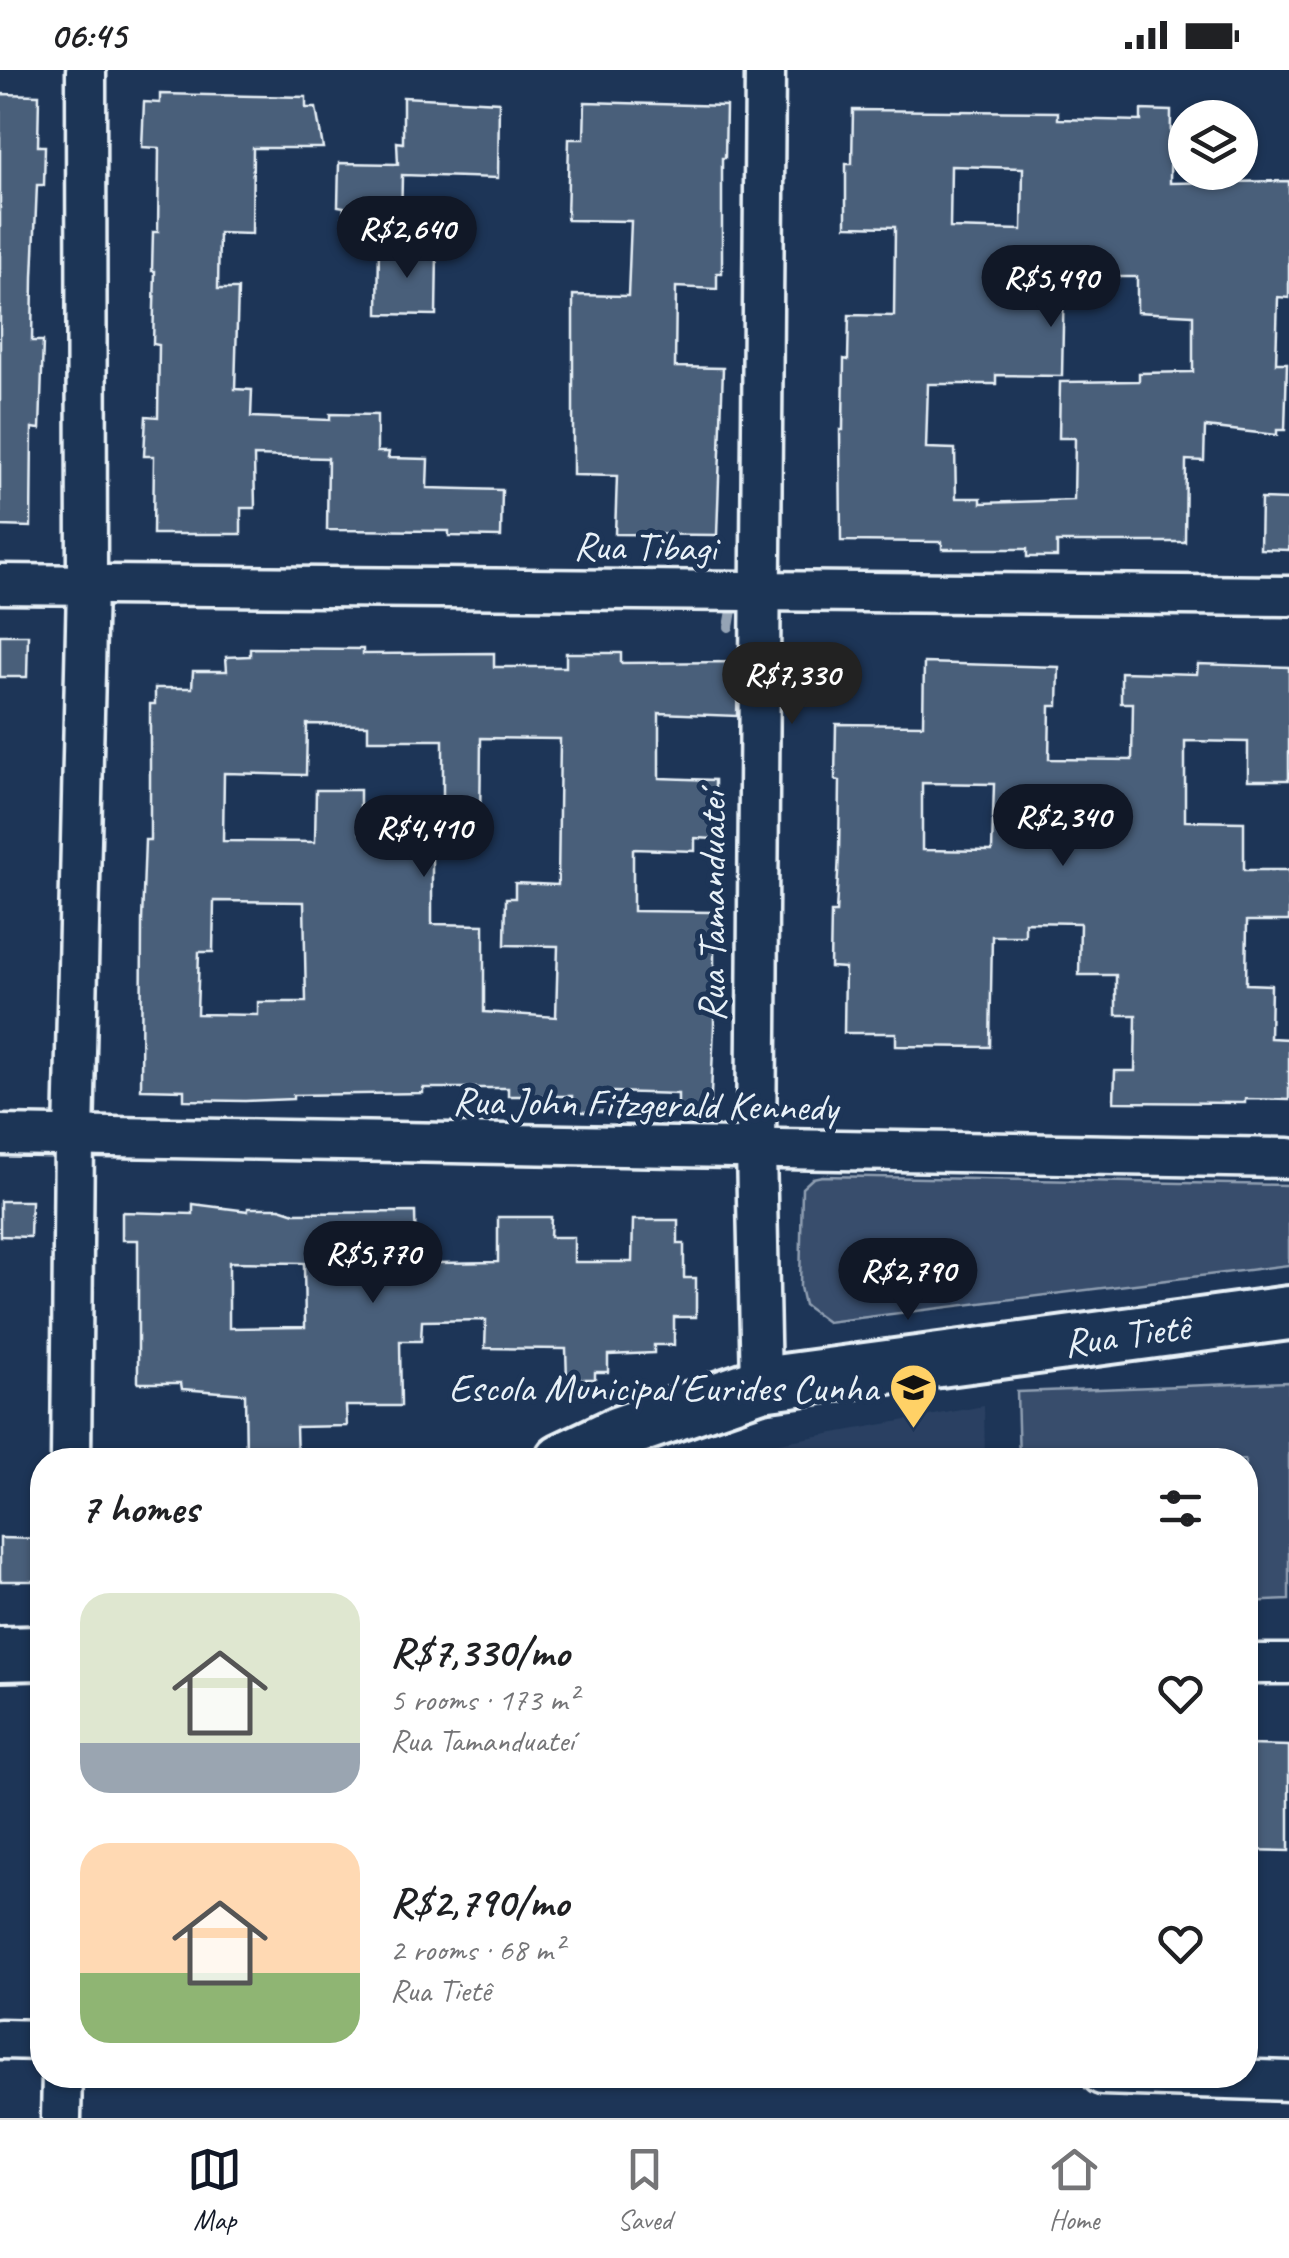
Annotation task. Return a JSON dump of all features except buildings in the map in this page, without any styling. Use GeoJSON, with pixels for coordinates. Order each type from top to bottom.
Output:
{"type":"FeatureCollection","features":[{"type":"Feature","properties":{"kind":"street"},"geometry":{"type":"LineString","coordinates":[[71,1448],[87,586],[86,70]]}},
{"type":"Feature","properties":{"kind":"street","name":"Rua Tamanduateí"},"geometry":{"type":"LineString","coordinates":[[761,1384],[756,1151],[765,70]]}},
{"type":"Feature","properties":{"kind":"street","name":"Rua Tibagi"},"geometry":{"type":"LineString","coordinates":[[0,584],[1289,596]]}},
{"type":"Feature","properties":{"kind":"street","name":"Rua John Fitzgerald Kennedy"},"geometry":{"type":"LineString","coordinates":[[0,1136],[1289,1158]]}},
{"type":"Feature","properties":{"kind":"street","name":"Rua Tietê"},"geometry":{"type":"LineString","coordinates":[[587,1448],[619,1433],[761,1384],[1289,1313]]}},
{"type":"Feature","properties":{"kind":"street"},"geometry":{"type":"LineString","coordinates":[[0,1654],[30,1653]]}},
{"type":"Feature","properties":{"kind":"street"},"geometry":{"type":"LineString","coordinates":[[1258,1664],[1289,1664]]}},
{"type":"Feature","properties":{"kind":"street"},"geometry":{"type":"LineString","coordinates":[[0,2039],[30,2040]]}},
{"type":"Feature","properties":{"kind":"street"},"geometry":{"type":"LineString","coordinates":[[1258,2080],[1289,2081]]}},
{"type":"Feature","properties":{"kind":"street"},"geometry":{"type":"LineString","coordinates":[[61,2118],[62,2088]]}},
{"type":"Feature","properties":{"kind":"shaded area"},"geometry":{"type":"Polygon","coordinates":[[[822,1176],[1289,1185],[1289,1265],[827,1322],[804,1305],[800,1287],[802,1188],[822,1176]]]}},
{"type":"Feature","properties":{"kind":"shaded area"},"geometry":{"type":"Polygon","coordinates":[[[1289,1382],[1289,1600],[1258,1601],[1258,1448],[1019,1448],[1017,1392],[1289,1382]]]}},
{"type":"Feature","properties":{"kind":"shaded area","name":"Escola Municipal Eurides Cunha"},"geometry":{"type":"Polygon","coordinates":[[[984,1406],[985,1448],[751,1448],[984,1406]]]}},
{"type":"Feature","properties":{"kind":"waterway"},"geometry":{"type":"LineString","coordinates":[[729,627],[733,605]]}},
{"type":"Feature","properties":{"kind":"place","name":"Escola Municipal Eurides Cunha"},"geometry":{"type":"Point","coordinates":[913,1430]}}]}
